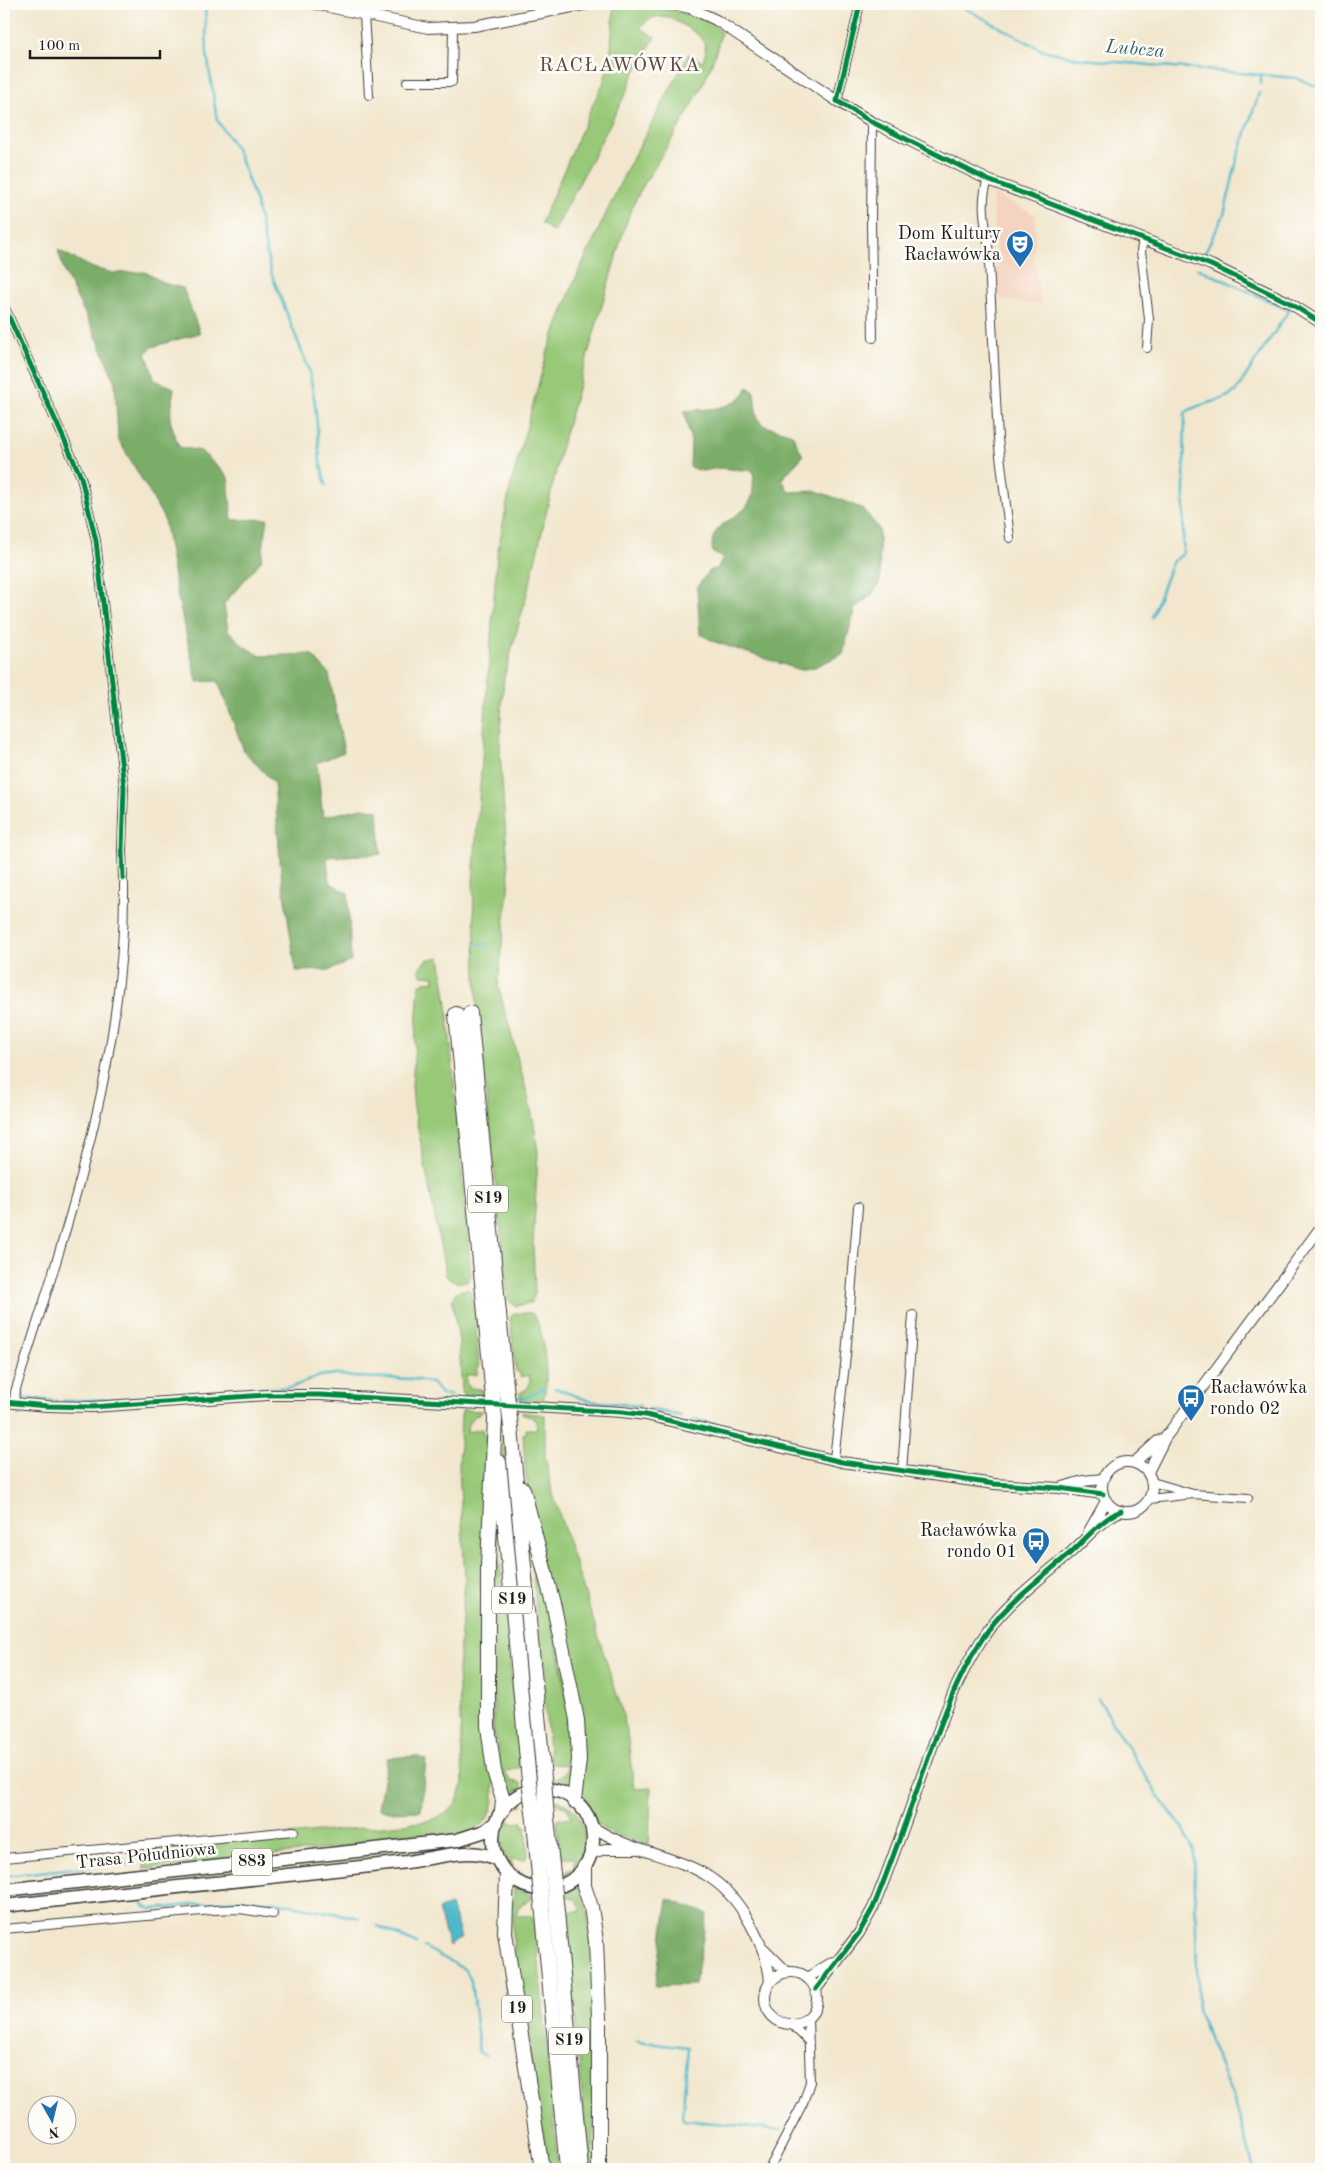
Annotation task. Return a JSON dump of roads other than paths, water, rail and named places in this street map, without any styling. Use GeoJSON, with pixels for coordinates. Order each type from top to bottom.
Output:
{"type":"FeatureCollection","features":[{"type":"Feature","properties":{"kind":"highway","name":"S19"},"geometry":{"type":"LineString","coordinates":[[470,1013],[544,1780],[541,1819],[546,1875],[542,1914],[567,2169]]}},
{"type":"Feature","properties":{"kind":"highway","name":"S19"},"geometry":{"type":"LineString","coordinates":[[456,1014],[530,1781],[541,1819]]}},
{"type":"Feature","properties":{"kind":"highway"},"geometry":{"type":"LineString","coordinates":[[495,1419],[488,1564],[488,1726],[494,1771],[503,1800],[493,1841],[497,1859],[507,1874],[527,1887],[550,1888],[572,1880],[587,1861]]}},
{"type":"Feature","properties":{"kind":"highway"},"geometry":{"type":"LineString","coordinates":[[513,1454],[554,1607],[576,1712],[579,1740],[574,1801],[583,1810],[590,1825],[592,1842],[587,1861],[584,1886],[591,1907],[596,1947],[599,2027],[599,2169]]}},
{"type":"Feature","properties":{"kind":"highway","name":"883"},"geometry":{"type":"LineString","coordinates":[[499,1817],[510,1802],[521,1795],[539,1790],[558,1792],[574,1801]]}},
{"type":"Feature","properties":{"kind":"highway","name":"Trasa Południowa"},"geometry":{"type":"LineString","coordinates":[[4,1890],[457,1840],[478,1834],[499,1817]]}},
{"type":"Feature","properties":{"kind":"highway","name":"Trasa Południowa"},"geometry":{"type":"LineString","coordinates":[[4,1906],[417,1861],[462,1853],[480,1854],[497,1859]]}},
{"type":"Feature","properties":{"kind":"highway","name":"19"},"geometry":{"type":"LineString","coordinates":[[507,1874],[509,1884],[505,1912],[505,1934],[542,2169]]}},
{"type":"Feature","properties":{"kind":"highway","name":"S19"},"geometry":{"type":"LineString","coordinates":[[546,1875],[557,1912],[581,2169]]}},
{"type":"Feature","properties":{"kind":"street"},"geometry":{"type":"LineString","coordinates":[[315,4],[344,7],[364,15],[407,25],[453,28],[474,26],[588,4]]}},
{"type":"Feature","properties":{"kind":"street"},"geometry":{"type":"LineString","coordinates":[[671,4],[690,8],[716,20],[837,101],[872,122],[988,180],[1056,208],[1143,238],[1250,282],[1321,322]]}},
{"type":"Feature","properties":{"kind":"street"},"geometry":{"type":"LineString","coordinates":[[837,101],[860,4]]}},
{"type":"Feature","properties":{"kind":"street"},"geometry":{"type":"LineString","coordinates":[[364,15],[369,95]]}},
{"type":"Feature","properties":{"kind":"street"},"geometry":{"type":"LineString","coordinates":[[408,82],[452,82],[453,28]]}},
{"type":"Feature","properties":{"kind":"street"},"geometry":{"type":"LineString","coordinates":[[872,122],[873,338]]}},
{"type":"Feature","properties":{"kind":"street"},"geometry":{"type":"LineString","coordinates":[[988,180],[983,207],[988,243],[998,439],[1010,538]]}},
{"type":"Feature","properties":{"kind":"street"},"geometry":{"type":"LineString","coordinates":[[1143,238],[1141,251],[1149,320],[1147,348]]}},
{"type":"Feature","properties":{"kind":"street"},"geometry":{"type":"LineString","coordinates":[[4,306],[81,477],[96,541],[124,787],[122,850],[125,917],[120,975],[101,1092],[84,1161],[15,1392],[9,1403],[92,1407],[267,1395],[320,1395],[589,1409],[646,1415],[834,1459],[902,1472],[994,1484],[1059,1488],[1104,1497],[1111,1507],[1120,1511],[1132,1512],[1139,1509],[1150,1499],[1193,1494],[1248,1498]]}},
{"type":"Feature","properties":{"kind":"street"},"geometry":{"type":"LineString","coordinates":[[834,1459],[846,1356],[858,1207]]}},
{"type":"Feature","properties":{"kind":"street"},"geometry":{"type":"LineString","coordinates":[[1148,1472],[1164,1438],[1321,1227]]}},
{"type":"Feature","properties":{"kind":"street"},"geometry":{"type":"LineString","coordinates":[[902,1472],[912,1315]]}},
{"type":"Feature","properties":{"kind":"street"},"geometry":{"type":"LineString","coordinates":[[1136,1462],[1158,1441],[1164,1438]]}},
{"type":"Feature","properties":{"kind":"street"},"geometry":{"type":"LineString","coordinates":[[1087,1535],[1104,1497],[1103,1480],[1106,1472],[1119,1462],[1136,1462],[1148,1472],[1152,1482],[1150,1499]]}},
{"type":"Feature","properties":{"kind":"street"},"geometry":{"type":"LineString","coordinates":[[1059,1488],[1083,1481],[1103,1480]]}},
{"type":"Feature","properties":{"kind":"street"},"geometry":{"type":"LineString","coordinates":[[1152,1482],[1193,1494]]}},
{"type":"Feature","properties":{"kind":"street"},"geometry":{"type":"LineString","coordinates":[[816,1989],[801,1974],[787,1972],[780,1975],[770,1983],[765,1992],[765,2000],[770,2014],[782,2023],[792,2024],[802,2022],[808,2018],[816,2005],[816,1989],[859,1933],[872,1908],[945,1712],[965,1666],[1001,1614],[1030,1586],[1070,1553],[1087,1535],[1120,1511]]}},
{"type":"Feature","properties":{"kind":"street"},"geometry":{"type":"LineString","coordinates":[[590,1825],[637,1849],[681,1861],[718,1882],[743,1910],[764,1949],[787,1972]]}},
{"type":"Feature","properties":{"kind":"street"},"geometry":{"type":"LineString","coordinates":[[4,1858],[294,1831]]}},
{"type":"Feature","properties":{"kind":"street"},"geometry":{"type":"LineString","coordinates":[[587,1861],[604,1849],[637,1849]]}},
{"type":"Feature","properties":{"kind":"street"},"geometry":{"type":"LineString","coordinates":[[4,1929],[213,1910],[240,1909],[273,1914]]}},
{"type":"Feature","properties":{"kind":"street"},"geometry":{"type":"LineString","coordinates":[[764,1949],[770,1983]]}},
{"type":"Feature","properties":{"kind":"street"},"geometry":{"type":"LineString","coordinates":[[807,1978],[838,1958]]}},
{"type":"Feature","properties":{"kind":"street"},"geometry":{"type":"LineString","coordinates":[[769,2169],[803,2103],[810,2082],[808,2018]]}},
{"type":"Feature","properties":{"kind":"street"},"geometry":{"type":"LineString","coordinates":[[792,2024],[809,2042]]}},
{"type":"Feature","properties":{"kind":"water"},"geometry":{"type":"Polygon","coordinates":[[[451,1905],[461,1938],[449,1946],[438,1909],[451,1905]]]}},
{"type":"Feature","properties":{"kind":"waterway"},"geometry":{"type":"LineString","coordinates":[[205,4],[207,54],[217,120],[237,150],[247,177],[256,202],[271,273],[309,370],[315,403],[320,461],[326,485]]}},
{"type":"Feature","properties":{"kind":"waterway","name":"Lubcza"},"geometry":{"type":"LineString","coordinates":[[957,4],[1042,50],[1082,59],[1296,78],[1321,88]]}},
{"type":"Feature","properties":{"kind":"waterway"},"geometry":{"type":"LineString","coordinates":[[1261,75],[1261,84]]}},
{"type":"Feature","properties":{"kind":"waterway"},"geometry":{"type":"LineString","coordinates":[[1204,254],[1224,215],[1237,160],[1259,93]]}},
{"type":"Feature","properties":{"kind":"waterway"},"geometry":{"type":"LineString","coordinates":[[1152,617],[1172,562],[1183,554],[1185,413],[1198,406],[1223,399],[1236,391],[1289,310],[1197,268]]}},
{"type":"Feature","properties":{"kind":"waterway"},"geometry":{"type":"LineString","coordinates":[[479,944],[487,944]]}},
{"type":"Feature","properties":{"kind":"waterway"},"geometry":{"type":"LineString","coordinates":[[213,1393],[292,1387],[320,1376],[336,1374],[354,1377],[414,1379],[432,1383],[442,1395],[451,1395]]}},
{"type":"Feature","properties":{"kind":"waterway"},"geometry":{"type":"LineString","coordinates":[[512,1397],[526,1398],[543,1388]]}},
{"type":"Feature","properties":{"kind":"waterway"},"geometry":{"type":"LineString","coordinates":[[555,1388],[589,1401],[640,1406]]}},
{"type":"Feature","properties":{"kind":"waterway"},"geometry":{"type":"LineString","coordinates":[[160,1396],[203,1393]]}},
{"type":"Feature","properties":{"kind":"waterway"},"geometry":{"type":"LineString","coordinates":[[464,1396],[489,1397]]}},
{"type":"Feature","properties":{"kind":"waterway"},"geometry":{"type":"LineString","coordinates":[[126,1399],[152,1397]]}},
{"type":"Feature","properties":{"kind":"waterway"},"geometry":{"type":"LineString","coordinates":[[22,1398],[57,1401]]}},
{"type":"Feature","properties":{"kind":"waterway"},"geometry":{"type":"LineString","coordinates":[[63,1401],[116,1399]]}},
{"type":"Feature","properties":{"kind":"waterway"},"geometry":{"type":"LineString","coordinates":[[649,1409],[681,1416]]}},
{"type":"Feature","properties":{"kind":"waterway"},"geometry":{"type":"LineString","coordinates":[[693,1419],[743,1431]]}},
{"type":"Feature","properties":{"kind":"waterway"},"geometry":{"type":"LineString","coordinates":[[1098,1698],[1160,1799],[1183,1827],[1194,1852],[1198,2012],[1236,2106],[1254,2169]]}},
{"type":"Feature","properties":{"kind":"waterway"},"geometry":{"type":"LineString","coordinates":[[4,1876],[92,1866],[116,1858],[123,1859],[129,1866]]}},
{"type":"Feature","properties":{"kind":"waterway"},"geometry":{"type":"LineString","coordinates":[[143,1903],[145,1907],[152,1909],[240,1900],[275,1902],[360,1918]]}},
{"type":"Feature","properties":{"kind":"waterway"},"geometry":{"type":"LineString","coordinates":[[378,1926],[417,1944]]}},
{"type":"Feature","properties":{"kind":"waterway"},"geometry":{"type":"LineString","coordinates":[[424,1947],[466,1970],[471,1981],[479,2052],[487,2056]]}},
{"type":"Feature","properties":{"kind":"waterway"},"geometry":{"type":"LineString","coordinates":[[637,2041],[688,2047],[682,2118],[684,2120],[782,2130]]}},
{"type":"Feature","properties":{"kind":"place","name":"Dom Kultury Racławówka"},"geometry":{"type":"Point","coordinates":[1020,268]}},
{"type":"Feature","properties":{"kind":"place","name":"Racławówka rondo 02"},"geometry":{"type":"Point","coordinates":[1191,1422]}},
{"type":"Feature","properties":{"kind":"place","name":"Racławówka rondo 01"},"geometry":{"type":"Point","coordinates":[1036,1565]}},
{"type":"Feature","properties":{"kind":"district","name":"RACŁAWÓWKA"},"geometry":{"type":"Point","coordinates":[620,66]}}]}
